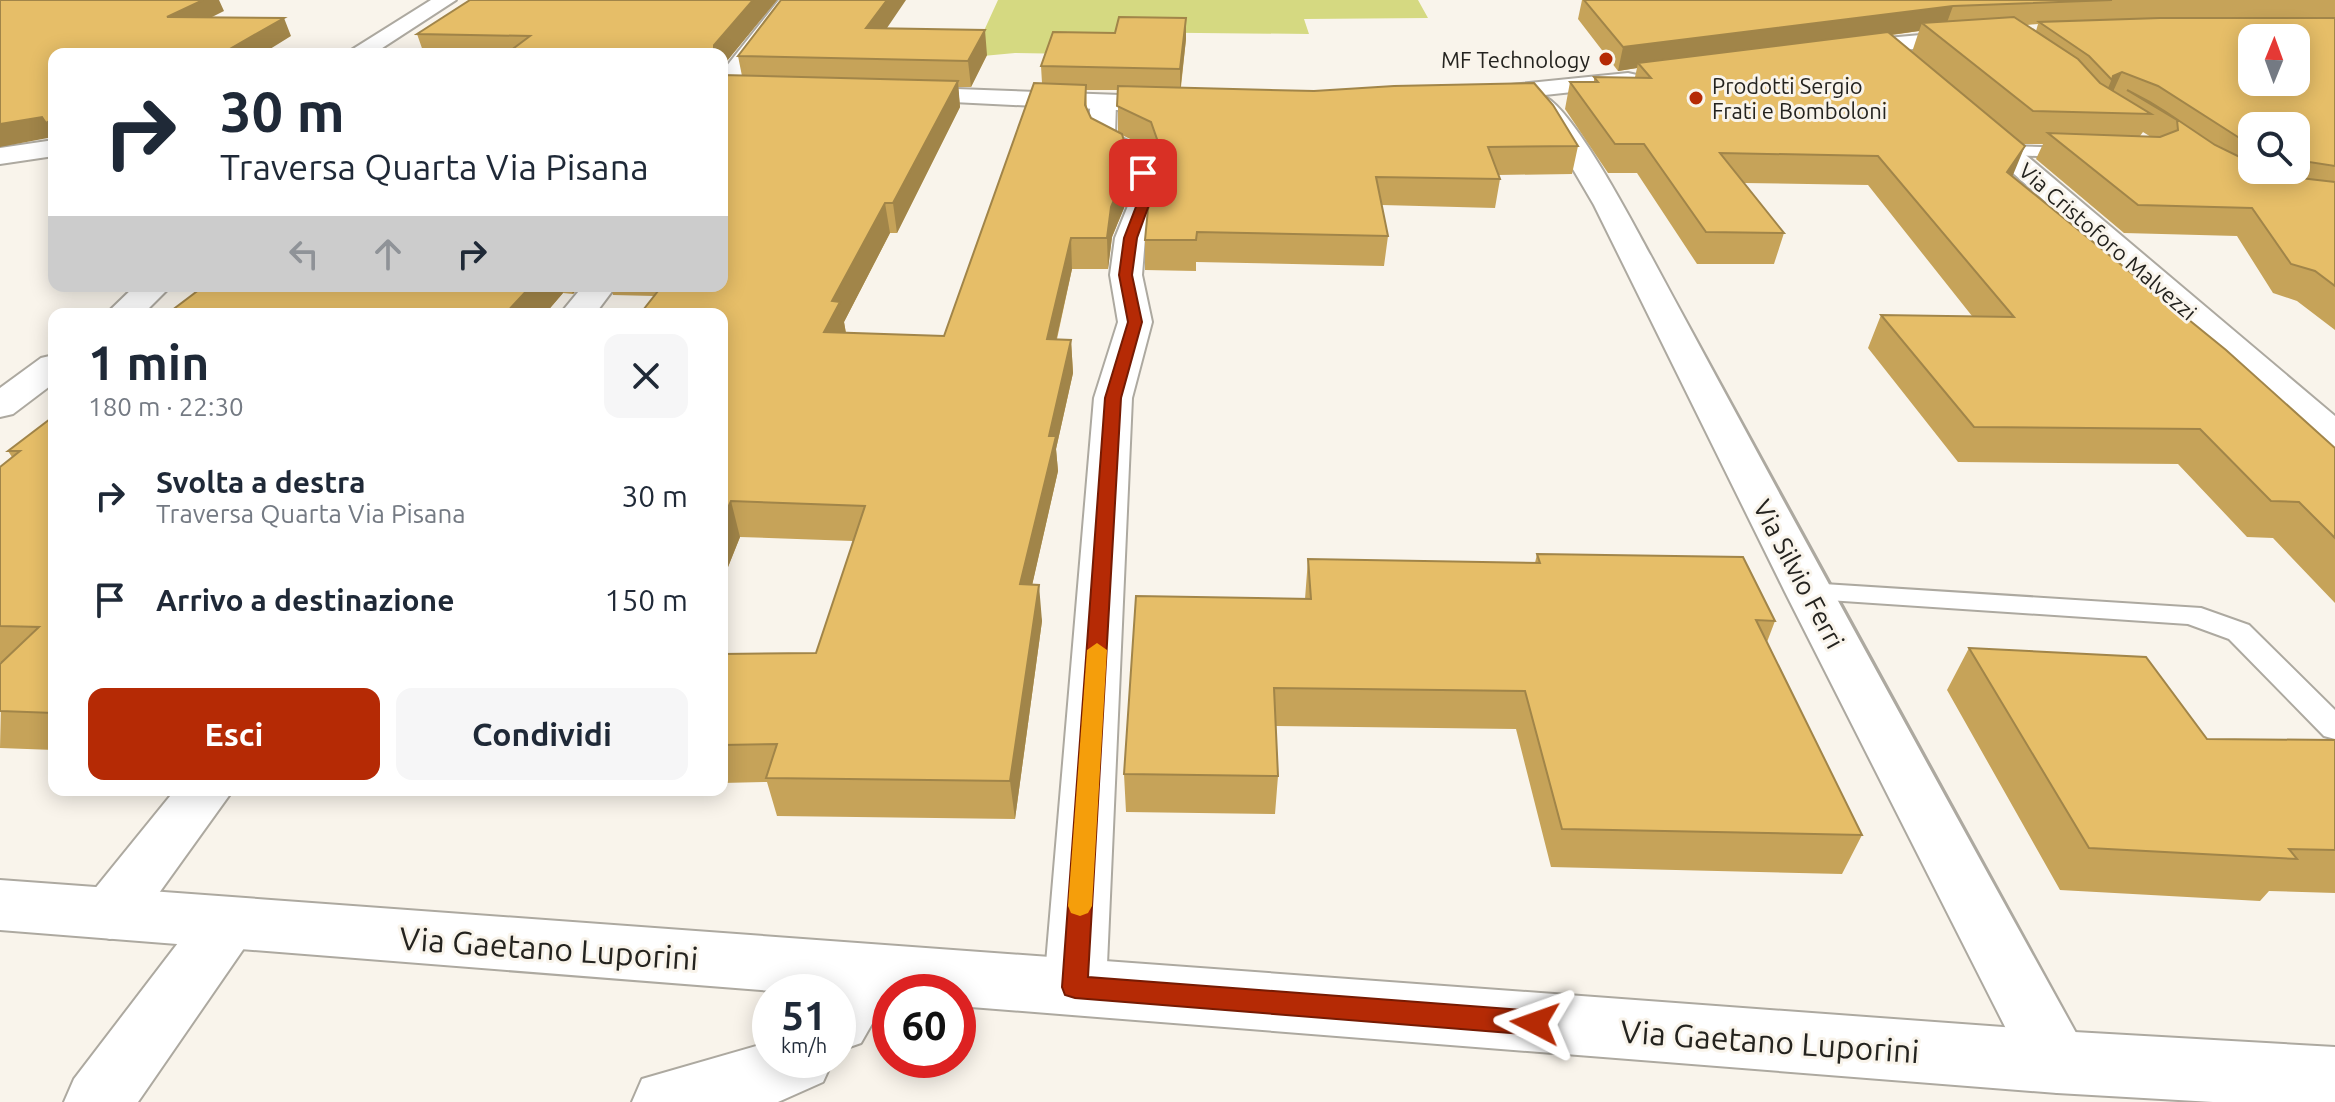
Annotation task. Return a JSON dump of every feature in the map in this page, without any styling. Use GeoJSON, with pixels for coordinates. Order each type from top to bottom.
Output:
{"type":"FeatureCollection","features":[{"type":"Feature","properties":{"kind":"street"},"geometry":{"type":"LineString","coordinates":[[367,48],[446,0]]}},
{"type":"Feature","properties":{"kind":"street"},"geometry":{"type":"LineString","coordinates":[[729,93],[790,0]]}},
{"type":"Feature","properties":{"kind":"street"},"geometry":{"type":"LineString","coordinates":[[1814,53],[2002,35]]}},
{"type":"Feature","properties":{"kind":"street"},"geometry":{"type":"LineString","coordinates":[[1883,44],[1916,73]]}},
{"type":"Feature","properties":{"kind":"street"},"geometry":{"type":"LineString","coordinates":[[1456,97],[1532,92],[1655,76]]}},
{"type":"Feature","properties":{"kind":"street","name":"Via Silvio Ferri"},"geometry":{"type":"LineString","coordinates":[[1532,92],[1561,127],[1609,205],[1808,592],[2057,1062]]}},
{"type":"Feature","properties":{"kind":"street"},"geometry":{"type":"LineString","coordinates":[[884,94],[1202,105]]}},
{"type":"Feature","properties":{"kind":"street","name":"Via Cristoforo Malvezzi"},"geometry":{"type":"LineString","coordinates":[[1949,102],[2335,436]]}},
{"type":"Feature","properties":{"kind":"street"},"geometry":{"type":"LineString","coordinates":[[1075,987],[1113,398],[1135,322],[1126,275],[1130,238],[1148,191],[1138,156],[1102,139],[1103,103]]}},
{"type":"Feature","properties":{"kind":"street"},"geometry":{"type":"LineString","coordinates":[[0,156],[48,149]]}},
{"type":"Feature","properties":{"kind":"street"},"geometry":{"type":"LineString","coordinates":[[130,308],[148,292]]}},
{"type":"Feature","properties":{"kind":"street"},"geometry":{"type":"LineString","coordinates":[[582,308],[595,292]]}},
{"type":"Feature","properties":{"kind":"street"},"geometry":{"type":"LineString","coordinates":[[0,406],[48,370]]}},
{"type":"Feature","properties":{"kind":"street"},"geometry":{"type":"LineString","coordinates":[[110,914],[201,796]]}},
{"type":"Feature","properties":{"kind":"street","name":"Via Gaetano Luporini"},"geometry":{"type":"LineString","coordinates":[[0,905],[228,923],[752,985]]}},
{"type":"Feature","properties":{"kind":"street"},"geometry":{"type":"LineString","coordinates":[[98,1102],[228,923]]}},
{"type":"Feature","properties":{"kind":"street","name":"Via Gaetano Luporini"},"geometry":{"type":"LineString","coordinates":[[856,997],[1075,987],[2057,1062],[2335,1078]]}},
{"type":"Feature","properties":{"kind":"street"},"geometry":{"type":"LineString","coordinates":[[666,1102],[757,1078]]}},
{"type":"Feature","properties":{"kind":"lane"},"geometry":{"type":"LineString","coordinates":[[2003,151],[2089,153]]}},
{"type":"Feature","properties":{"kind":"lane"},"geometry":{"type":"LineString","coordinates":[[1808,592],[2191,615],[2239,632],[2335,728]]}},
{"type":"Feature","properties":{"kind":"green space"},"geometry":{"type":"Polygon","coordinates":[[[998,0],[1418,0],[1428,18],[1304,19],[1309,34],[1103,32],[1074,54],[1015,53],[972,57],[998,0]]]}},
{"type":"Feature","properties":{"kind":"building"},"geometry":{"type":"Polygon","coordinates":[[[0,0],[203,0],[167,17],[284,18],[232,48],[48,48],[48,122],[42,117],[0,124],[0,0]]]}},
{"type":"Feature","properties":{"kind":"building"},"geometry":{"type":"Polygon","coordinates":[[[470,0],[753,0],[714,48],[514,48],[530,36],[417,34],[470,0]]]}},
{"type":"Feature","properties":{"kind":"building"},"geometry":{"type":"Polygon","coordinates":[[[781,0],[887,0],[866,28],[985,30],[968,61],[738,56],[781,0]]]}},
{"type":"Feature","properties":{"kind":"building"},"geometry":{"type":"Polygon","coordinates":[[[1584,0],[2112,0],[1953,6],[1623,47],[1584,0]]]}},
{"type":"Feature","properties":{"kind":"building"},"geometry":{"type":"Polygon","coordinates":[[[1119,17],[1186,18],[1180,69],[1041,66],[1053,32],[1115,33],[1119,17]]]}},
{"type":"Feature","properties":{"kind":"building"},"geometry":{"type":"Polygon","coordinates":[[[2014,17],[2078,59],[2100,83],[2151,114],[2033,111],[1922,23],[2014,17]]]}},
{"type":"Feature","properties":{"kind":"building"},"geometry":{"type":"Polygon","coordinates":[[[2335,18],[2335,166],[2310,162],[2310,112],[2238,112],[2238,137],[2158,86],[2122,72],[2113,76],[2112,80],[2089,56],[2039,22],[2335,18]]]}},
{"type":"Feature","properties":{"kind":"building"},"geometry":{"type":"Polygon","coordinates":[[[1888,32],[2025,146],[2007,172],[2226,350],[2335,448],[2335,538],[2299,502],[2271,501],[2200,429],[1974,427],[1881,315],[2014,317],[1878,156],[1720,153],[1784,233],[1706,232],[1644,144],[1615,144],[1570,82],[1598,82],[1594,77],[1651,78],[1638,63],[1888,32]]]}},
{"type":"Feature","properties":{"kind":"building"},"geometry":{"type":"Polygon","coordinates":[[[728,75],[958,81],[893,203],[885,203],[832,301],[840,302],[824,332],[944,336],[1034,83],[1086,85],[1085,105],[1091,118],[1122,134],[1130,162],[1111,207],[1107,238],[1071,238],[1047,339],[1071,340],[1049,436],[1056,436],[1020,584],[1039,585],[1010,781],[766,778],[777,744],[728,745],[728,654],[816,653],[865,506],[731,501],[728,508],[728,308],[645,308],[657,292],[728,292],[728,75]]]}},
{"type":"Feature","properties":{"kind":"building"},"geometry":{"type":"Polygon","coordinates":[[[1534,83],[1553,105],[1578,146],[1488,147],[1500,179],[1376,177],[1388,236],[1197,232],[1196,240],[1145,240],[1148,209],[1165,162],[1151,122],[1117,106],[1118,86],[1314,91],[1534,83]]]}},
{"type":"Feature","properties":{"kind":"building"},"geometry":{"type":"Polygon","coordinates":[[[2127,90],[2238,156],[2238,184],[2310,184],[2310,179],[2335,182],[2335,286],[2315,271],[2291,264],[2252,208],[2138,205],[2048,133],[2160,137],[2178,130],[2177,120],[2127,90]]]}},
{"type":"Feature","properties":{"kind":"building"},"geometry":{"type":"Polygon","coordinates":[[[196,292],[525,292],[511,308],[175,308],[196,292]]]}},
{"type":"Feature","properties":{"kind":"building"},"geometry":{"type":"Polygon","coordinates":[[[48,421],[48,713],[0,711],[0,664],[39,627],[0,626],[0,467],[20,451],[8,451],[48,421]]]}},
{"type":"Feature","properties":{"kind":"building"},"geometry":{"type":"Polygon","coordinates":[[[1537,554],[1743,557],[1775,621],[1756,620],[1862,835],[1562,829],[1525,691],[1274,688],[1278,776],[1124,774],[1136,596],[1311,599],[1308,559],[1540,563],[1537,554]]]}},
{"type":"Feature","properties":{"kind":"building"},"geometry":{"type":"Polygon","coordinates":[[[1969,648],[2146,657],[2207,739],[2335,740],[2335,850],[2289,849],[2297,859],[2089,848],[1969,648]]]}},
{"type":"Feature","properties":{"kind":"slow traffic"},"geometry":{"type":"LineString","coordinates":[[1080,906],[1097,650]]}},
{"type":"Feature","properties":{"kind":"place","name":"MF Technology"},"geometry":{"type":"Point","coordinates":[1606,59]}},
{"type":"Feature","properties":{"kind":"place","name":"Prodotti Sergio Frati e Bomboloni"},"geometry":{"type":"Point","coordinates":[1696,98]}},
{"type":"Feature","properties":{"kind":"route"},"geometry":{"type":"LineString","coordinates":[[1143,173],[1148,191],[1130,238],[1126,275],[1135,322],[1113,398],[1075,987],[1535,1023]]}}]}
